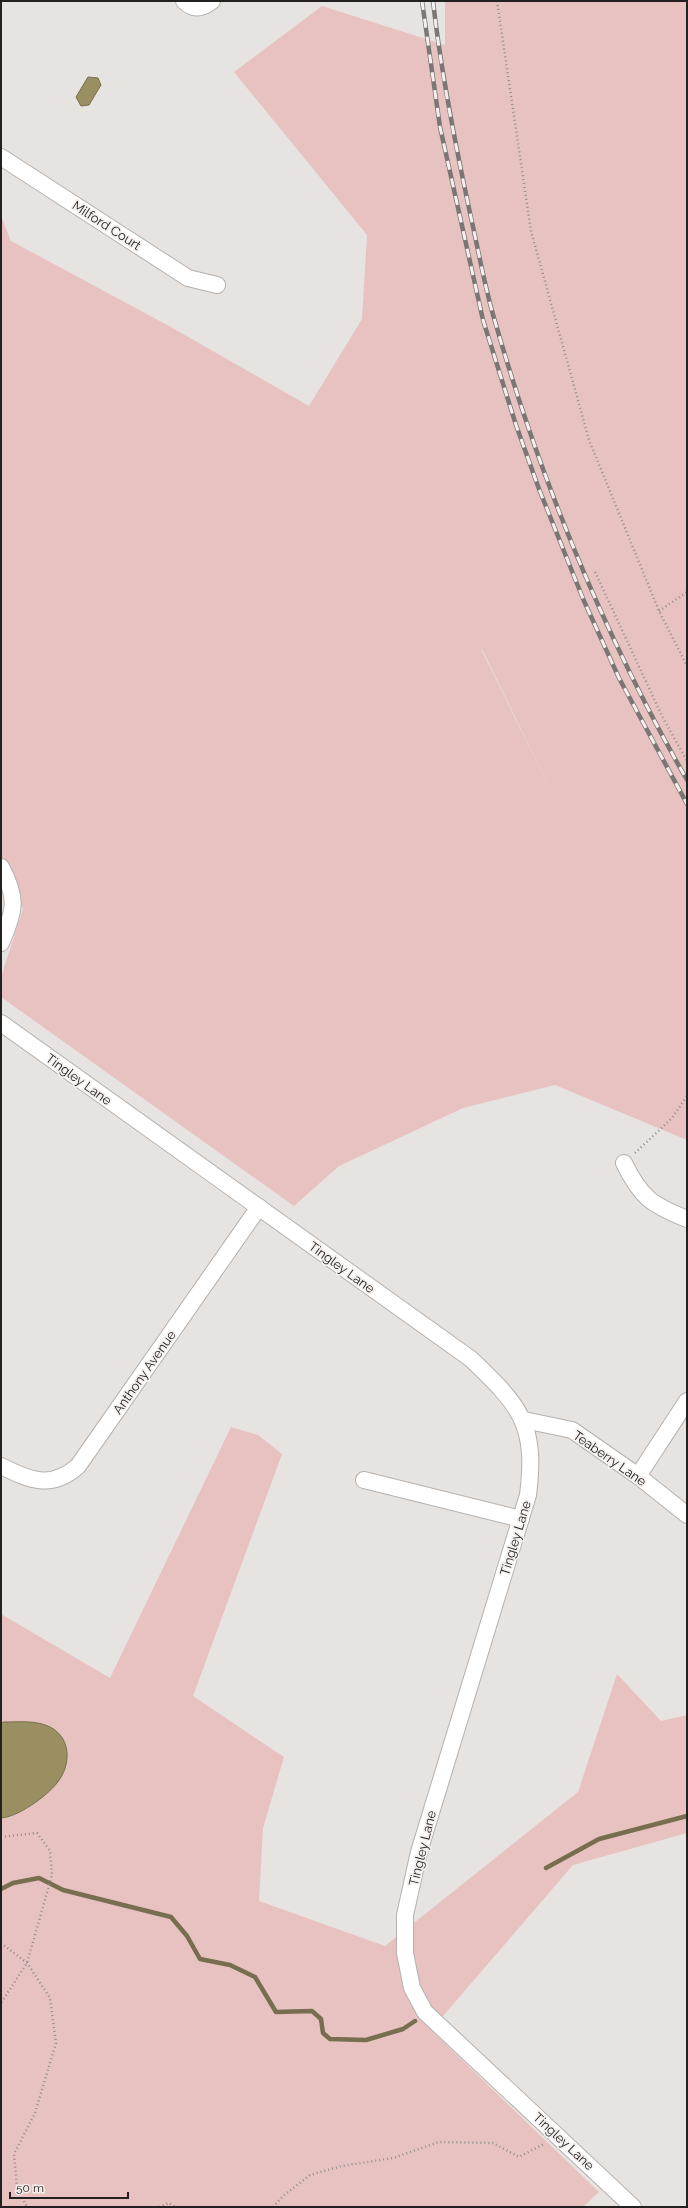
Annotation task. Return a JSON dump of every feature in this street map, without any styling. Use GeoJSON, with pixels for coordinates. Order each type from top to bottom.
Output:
{"type":"FeatureCollection","features":[{"type":"Feature","properties":{"kind":"street"},"geometry":{"type":"LineString","coordinates":[[184,1],[190,7],[197,9],[203,8],[212,1]]}},
{"type":"Feature","properties":{"kind":"street","name":"Milford Court"},"geometry":{"type":"LineString","coordinates":[[1,157],[188,278],[217,285]]}},
{"type":"Feature","properties":{"kind":"street"},"geometry":{"type":"LineString","coordinates":[[1,867],[8,880],[14,902],[1,943]]}},
{"type":"Feature","properties":{"kind":"street","name":"Tingley Lane"},"geometry":{"type":"LineString","coordinates":[[1,1023],[471,1359],[497,1384],[524,1420],[531,1456],[528,1495],[419,1852],[405,1916],[405,1953],[412,1988],[425,2012],[633,2207]]}},
{"type":"Feature","properties":{"kind":"street"},"geometry":{"type":"LineString","coordinates":[[624,1163],[633,1182],[646,1198],[666,1210],[687,1219]]}},
{"type":"Feature","properties":{"kind":"street","name":"Anthony Avenue"},"geometry":{"type":"LineString","coordinates":[[1,1466],[23,1477],[40,1481],[53,1481],[67,1476],[78,1466],[259,1207]]}},
{"type":"Feature","properties":{"kind":"street"},"geometry":{"type":"LineString","coordinates":[[638,1476],[687,1401]]}},
{"type":"Feature","properties":{"kind":"street","name":"Teaberry Lane"},"geometry":{"type":"LineString","coordinates":[[524,1420],[572,1430],[638,1476],[687,1515]]}},
{"type":"Feature","properties":{"kind":"street"},"geometry":{"type":"LineString","coordinates":[[364,1480],[521,1519]]}},
{"type":"Feature","properties":{"kind":"path"},"geometry":{"type":"LineString","coordinates":[[497,1],[534,239],[589,440],[659,611],[687,666]]}},
{"type":"Feature","properties":{"kind":"path"},"geometry":{"type":"LineString","coordinates":[[595,572],[662,716],[687,761]]}},
{"type":"Feature","properties":{"kind":"path"},"geometry":{"type":"LineString","coordinates":[[659,611],[687,592]]}},
{"type":"Feature","properties":{"kind":"path"},"geometry":{"type":"LineString","coordinates":[[624,1163],[672,1118],[687,1096]]}},
{"type":"Feature","properties":{"kind":"path"},"geometry":{"type":"LineString","coordinates":[[1,1837],[37,1833],[50,1851],[52,1876],[28,1963],[1,2003]]}},
{"type":"Feature","properties":{"kind":"path"},"geometry":{"type":"LineString","coordinates":[[1,1943],[28,1963],[50,1998],[56,2043],[35,2113],[14,2154],[17,2187],[27,2207]]}},
{"type":"Feature","properties":{"kind":"path"},"geometry":{"type":"LineString","coordinates":[[273,2207],[283,2196],[310,2175],[342,2166],[393,2158],[439,2142],[493,2143],[519,2157],[559,2137]]}},
{"type":"Feature","properties":{"kind":"path"},"geometry":{"type":"LineString","coordinates":[[159,2207],[169,2203],[175,2207]]}},
{"type":"Feature","properties":{"kind":"shaded area"},"geometry":{"type":"Polygon","coordinates":[[[445,1],[687,1],[687,1140],[555,1085],[463,1108],[339,1166],[294,1206],[1,997],[1,977],[23,909],[1,855],[1,216],[11,241],[169,326],[309,406],[362,319],[367,235],[234,72],[322,6],[445,45],[445,1]],[[481,649],[558,805],[482,649],[481,649]]]}},
{"type":"Feature","properties":{"kind":"shaded area"},"geometry":{"type":"Polygon","coordinates":[[[88,77],[98,78],[101,85],[89,105],[81,106],[76,97],[88,77]]]}},
{"type":"Feature","properties":{"kind":"shaded area"},"geometry":{"type":"Polygon","coordinates":[[[231,1427],[258,1435],[282,1454],[193,1696],[284,1757],[263,1828],[259,1901],[385,1946],[578,1792],[617,1674],[661,1721],[687,1715],[687,1833],[573,1865],[431,2030],[599,2192],[583,2207],[1,2207],[1,1818],[16,1814],[32,1805],[57,1783],[64,1769],[66,1752],[62,1737],[57,1731],[50,1727],[12,1722],[1,1723],[1,1614],[110,1678],[231,1427]]]}},
{"type":"Feature","properties":{"kind":"shaded area"},"geometry":{"type":"Polygon","coordinates":[[[33,1722],[50,1727],[57,1732],[66,1745],[67,1761],[62,1776],[46,1794],[24,1810],[8,1817],[1,1818],[1,1723],[33,1722]]]}},
{"type":"Feature","properties":{"kind":"waterway"},"geometry":{"type":"LineString","coordinates":[[546,1868],[599,1839],[687,1816]]}},
{"type":"Feature","properties":{"kind":"waterway"},"geometry":{"type":"LineString","coordinates":[[1,1889],[13,1883],[39,1878],[63,1890],[171,1917],[187,1936],[200,1959],[230,1965],[255,1977],[276,2012],[312,2011],[321,2019],[323,2033],[330,2039],[366,2040],[403,2029],[415,2021]]}},
{"type":"Feature","properties":{"kind":"railway"},"geometry":{"type":"LineString","coordinates":[[422,1],[440,127],[483,320],[516,425],[539,489],[584,601],[619,678],[687,804]]}},
{"type":"Feature","properties":{"kind":"railway"},"geometry":{"type":"LineString","coordinates":[[433,1],[444,81],[464,187],[487,292],[512,378],[553,497],[602,613],[628,669],[687,780]]}}]}
